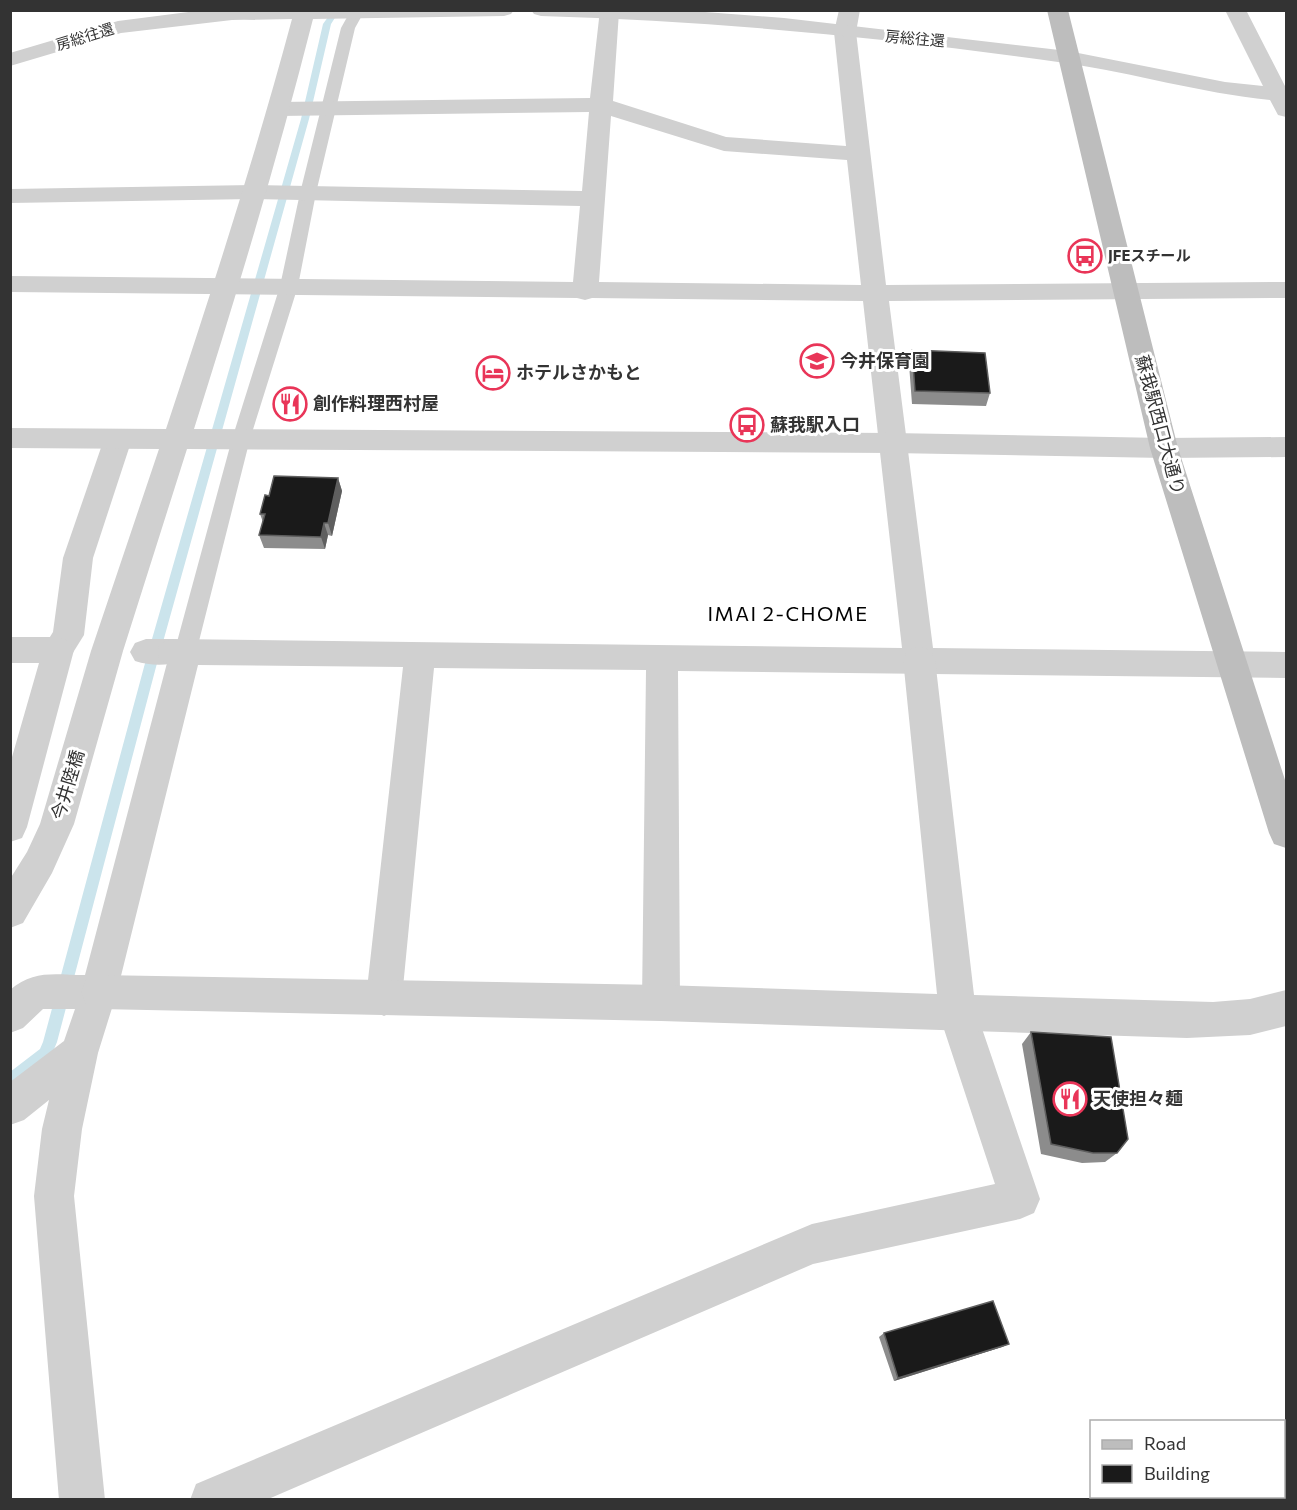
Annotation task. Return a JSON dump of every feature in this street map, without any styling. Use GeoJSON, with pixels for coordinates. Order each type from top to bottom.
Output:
{"type":"FeatureCollection","features":[{"type":"Feature","properties":{"kind":"main road","name":"蘇我駅西口大通り"},"geometry":{"type":"LineString","coordinates":[[1057,10],[1164,448],[1231,664],[1287,833]]}},
{"type":"Feature","properties":{"kind":"street"},"geometry":{"type":"LineString","coordinates":[[356,12],[504,10]]}},
{"type":"Feature","properties":{"kind":"street","name":"房総往還"},"geometry":{"type":"LineString","coordinates":[[541,10],[609,12],[784,24],[848,21],[954,42],[1068,57],[1284,100]]}},
{"type":"Feature","properties":{"kind":"street"},"geometry":{"type":"LineString","coordinates":[[1236,10],[1284,100]]}},
{"type":"Feature","properties":{"kind":"street","name":"今井陸橋"},"geometry":{"type":"LineString","coordinates":[[10,912],[40,862],[57,824],[107,651],[227,285],[279,109],[304,12]]}},
{"type":"Feature","properties":{"kind":"street","name":"房総往還"},"geometry":{"type":"LineString","coordinates":[[10,60],[118,27],[151,22],[231,15],[356,12]]}},
{"type":"Feature","properties":{"kind":"street"},"geometry":{"type":"LineString","coordinates":[[585,292],[609,12]]}},
{"type":"Feature","properties":{"kind":"street"},"geometry":{"type":"LineString","coordinates":[[212,1500],[812,1244],[1020,1199],[957,1011],[919,659],[858,154],[848,21]]}},
{"type":"Feature","properties":{"kind":"street"},"geometry":{"type":"LineString","coordinates":[[279,109],[601,105],[724,144],[858,154]]}},
{"type":"Feature","properties":{"kind":"street"},"geometry":{"type":"LineString","coordinates":[[10,196],[253,192],[592,199]]}},
{"type":"Feature","properties":{"kind":"street"},"geometry":{"type":"LineString","coordinates":[[10,284],[227,285],[585,292],[875,293],[1287,290]]}},
{"type":"Feature","properties":{"kind":"street"},"geometry":{"type":"LineString","coordinates":[[10,438],[1164,448],[1287,447]]}},
{"type":"Feature","properties":{"kind":"street"},"geometry":{"type":"LineString","coordinates":[[10,827],[58,650],[69,634],[78,558],[118,439]]}},
{"type":"Feature","properties":{"kind":"street"},"geometry":{"type":"LineString","coordinates":[[10,650],[58,650]]}},
{"type":"Feature","properties":{"kind":"street"},"geometry":{"type":"LineString","coordinates":[[82,1500],[54,1196],[62,1129],[79,1053],[99,992],[168,652],[1287,665]]}},
{"type":"Feature","properties":{"kind":"street"},"geometry":{"type":"LineString","coordinates":[[384,998],[420,655]]}},
{"type":"Feature","properties":{"kind":"street"},"geometry":{"type":"LineString","coordinates":[[661,1003],[662,657]]}},
{"type":"Feature","properties":{"kind":"street"},"geometry":{"type":"LineString","coordinates":[[23,1003],[99,992],[661,1003],[1229,1020],[1264,1016],[1287,1008]]}},
{"type":"Feature","properties":{"kind":"street"},"geometry":{"type":"LineString","coordinates":[[10,1106],[79,1053]]}},
{"type":"Feature","properties":{"kind":"lane"},"geometry":{"type":"LineString","coordinates":[[168,652],[241,439],[289,286],[308,193],[348,28],[356,12]]}},
{"type":"Feature","properties":{"kind":"building"},"geometry":{"type":"Polygon","coordinates":[[[912,350],[985,353],[990,393],[915,391],[912,350]]]}},
{"type":"Feature","properties":{"kind":"building"},"geometry":{"type":"Polygon","coordinates":[[[274,476],[338,478],[328,523],[324,523],[321,537],[259,535],[265,514],[260,514],[265,495],[269,496],[274,476]]]}},
{"type":"Feature","properties":{"kind":"building","name":"天使担々麺"},"geometry":{"type":"Polygon","coordinates":[[[1031,1032],[1111,1037],[1128,1139],[1117,1153],[1093,1153],[1051,1144],[1031,1032]]]}},
{"type":"Feature","properties":{"kind":"building"},"geometry":{"type":"Polygon","coordinates":[[[993,1301],[1009,1344],[898,1378],[884,1333],[993,1301]]]}},
{"type":"Feature","properties":{"kind":"waterway"},"geometry":{"type":"LineString","coordinates":[[10,1081],[45,1054],[50,1042],[150,667],[305,119],[327,24],[337,10]]}},
{"type":"Feature","properties":{"kind":"railway"},"geometry":{"type":"LineString","coordinates":[[1101,1500],[1109,1498]]}},
{"type":"Feature","properties":{"kind":"place","name":"JFEスチール"},"geometry":{"type":"Point","coordinates":[1085,256]}},
{"type":"Feature","properties":{"kind":"place","name":"今井保育園"},"geometry":{"type":"Point","coordinates":[817,361]}},
{"type":"Feature","properties":{"kind":"place","name":"ホテルさかもと"},"geometry":{"type":"Point","coordinates":[493,373]}},
{"type":"Feature","properties":{"kind":"place","name":"創作料理西村屋"},"geometry":{"type":"Point","coordinates":[290,404]}},
{"type":"Feature","properties":{"kind":"place","name":"蘇我駅入口"},"geometry":{"type":"Point","coordinates":[747,425]}},
{"type":"Feature","properties":{"kind":"place","name":"天使担々麺"},"geometry":{"type":"Point","coordinates":[1070,1099]}},
{"type":"Feature","properties":{"kind":"district","name":"IMAI 2-CHOME"},"geometry":{"type":"Point","coordinates":[788,614]}}]}
